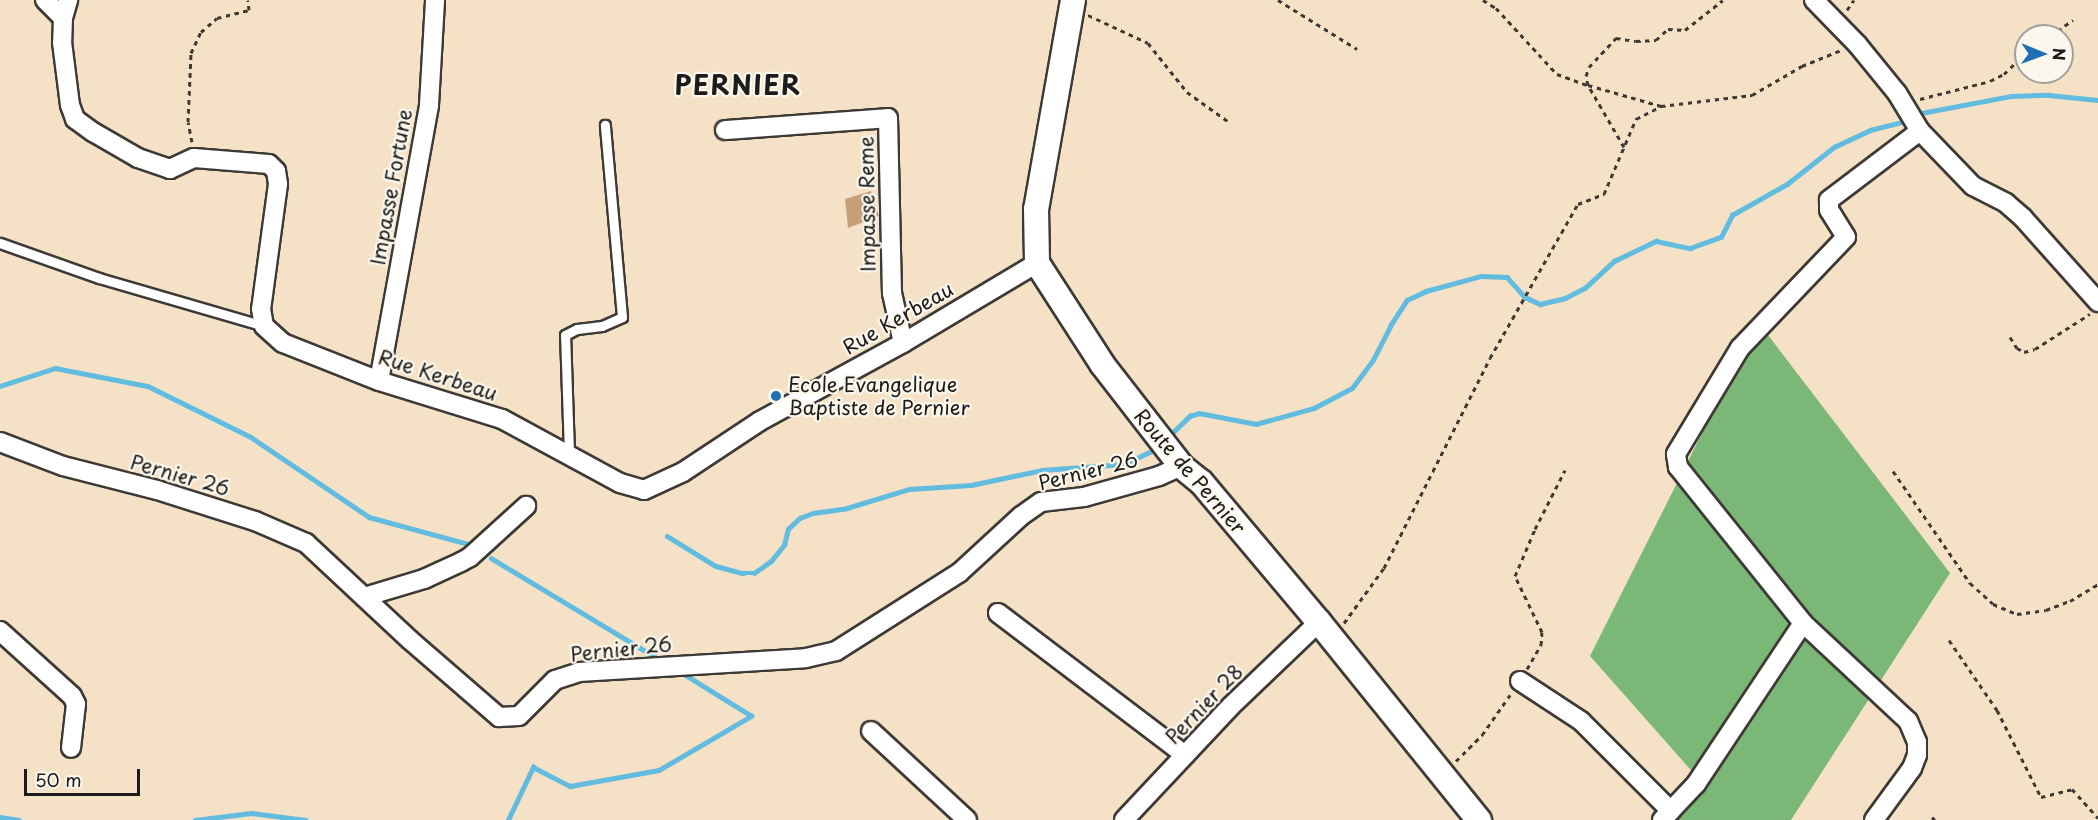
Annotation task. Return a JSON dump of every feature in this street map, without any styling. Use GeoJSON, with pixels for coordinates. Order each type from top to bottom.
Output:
{"type":"FeatureCollection","features":[{"type":"Feature","properties":{"kind":"street"},"geometry":{"type":"LineString","coordinates":[[45,0],[63,18]]}},
{"type":"Feature","properties":{"kind":"street"},"geometry":{"type":"LineString","coordinates":[[68,0],[63,18],[62,42],[69,95],[75,119],[138,158],[170,169],[194,158],[269,164],[276,171],[278,184],[261,309],[264,326]]}},
{"type":"Feature","properties":{"kind":"street","name":"Impasse Fortune"},"geometry":{"type":"LineString","coordinates":[[379,381],[429,105],[435,0]]}},
{"type":"Feature","properties":{"kind":"street"},"geometry":{"type":"LineString","coordinates":[[1814,0],[1857,44],[1897,93],[1920,131],[1973,186],[2006,203],[2023,218],[2098,302]]}},
{"type":"Feature","properties":{"kind":"street"},"geometry":{"type":"LineString","coordinates":[[1037,263],[1036,209],[1072,3]]}},
{"type":"Feature","properties":{"kind":"street","name":"Impasse Reme"},"geometry":{"type":"LineString","coordinates":[[725,130],[888,118],[891,293],[903,343]]}},
{"type":"Feature","properties":{"kind":"street"},"geometry":{"type":"LineString","coordinates":[[1874,820],[1912,768],[1917,755],[1917,742],[1908,721],[1803,623],[1678,467],[1676,454],[1740,348],[1846,237],[1829,210],[1829,200],[1920,131]]}},
{"type":"Feature","properties":{"kind":"street","name":"Rue Kerbeau"},"geometry":{"type":"LineString","coordinates":[[264,326],[282,342],[379,381],[502,419],[569,453],[620,483],[644,490],[683,472],[760,422],[903,343],[1037,263]]}},
{"type":"Feature","properties":{"kind":"street","name":"Route de Pernier"},"geometry":{"type":"LineString","coordinates":[[1037,263],[1102,364],[1181,466],[1201,482],[1326,631],[1479,820]]}},
{"type":"Feature","properties":{"kind":"street","name":"Pernier 26"},"geometry":{"type":"LineString","coordinates":[[0,442],[63,466],[157,490],[255,521],[306,543],[499,717],[519,716],[555,680],[579,672],[806,658],[836,651],[959,573],[1021,516],[1041,502],[1084,496],[1159,476],[1181,466]]}},
{"type":"Feature","properties":{"kind":"street"},"geometry":{"type":"LineString","coordinates":[[364,597],[424,579],[470,557],[526,506]]}},
{"type":"Feature","properties":{"kind":"street"},"geometry":{"type":"LineString","coordinates":[[998,613],[1185,755]]}},
{"type":"Feature","properties":{"kind":"street"},"geometry":{"type":"LineString","coordinates":[[1520,681],[1581,721],[1666,815],[1696,784],[1803,623]]}},
{"type":"Feature","properties":{"kind":"street"},"geometry":{"type":"LineString","coordinates":[[0,631],[72,696],[76,704],[71,748]]}},
{"type":"Feature","properties":{"kind":"street","name":"Pernier 28"},"geometry":{"type":"LineString","coordinates":[[1124,820],[1231,706],[1326,631]]}},
{"type":"Feature","properties":{"kind":"street"},"geometry":{"type":"LineString","coordinates":[[871,731],[968,820]]}},
{"type":"Feature","properties":{"kind":"lane"},"geometry":{"type":"LineString","coordinates":[[569,453],[565,335],[577,329],[602,326],[622,317],[605,125]]}},
{"type":"Feature","properties":{"kind":"lane"},"geometry":{"type":"LineString","coordinates":[[0,243],[99,278],[264,326]]}},
{"type":"Feature","properties":{"kind":"path"},"geometry":{"type":"LineString","coordinates":[[194,158],[188,122],[191,53],[201,32],[217,18],[249,10],[248,0]]}},
{"type":"Feature","properties":{"kind":"path"},"geometry":{"type":"LineString","coordinates":[[1278,0],[1357,49]]}},
{"type":"Feature","properties":{"kind":"path"},"geometry":{"type":"LineString","coordinates":[[1483,0],[1496,8],[1557,74],[1661,106]]}},
{"type":"Feature","properties":{"kind":"path"},"geometry":{"type":"LineString","coordinates":[[1624,147],[1588,85],[1586,76],[1589,68],[1616,38],[1636,41],[1656,40],[1668,29],[1685,30],[1723,0]]}},
{"type":"Feature","properties":{"kind":"path"},"geometry":{"type":"LineString","coordinates":[[1072,3],[1148,43],[1187,92],[1229,122]]}},
{"type":"Feature","properties":{"kind":"path"},"geometry":{"type":"LineString","coordinates":[[2067,24],[2073,20]]}},
{"type":"Feature","properties":{"kind":"path"},"geometry":{"type":"LineString","coordinates":[[1326,631],[1384,568],[1490,358],[1578,204],[1604,194],[1636,119],[1661,106],[1752,95],[1802,66],[1857,44]]}},
{"type":"Feature","properties":{"kind":"path"},"geometry":{"type":"LineString","coordinates":[[1902,104],[1990,81],[2004,74],[2014,64]]}},
{"type":"Feature","properties":{"kind":"path"},"geometry":{"type":"LineString","coordinates":[[2010,337],[2017,348],[2024,352],[2035,349],[2098,310]]}},
{"type":"Feature","properties":{"kind":"path"},"geometry":{"type":"LineString","coordinates":[[1442,775],[1482,735],[1520,681],[1541,645],[1542,632],[1515,576],[1535,529],[1565,470]]}},
{"type":"Feature","properties":{"kind":"path"},"geometry":{"type":"LineString","coordinates":[[1893,471],[1970,583],[1993,604],[2017,614],[2046,610],[2070,601],[2098,584]]}},
{"type":"Feature","properties":{"kind":"path"},"geometry":{"type":"LineString","coordinates":[[1949,640],[1997,710],[2041,797],[2072,789],[2098,818]]}},
{"type":"Feature","properties":{"kind":"green space"},"geometry":{"type":"Polygon","coordinates":[[[1758,322],[1950,573],[1791,820],[1655,820],[1697,777],[1590,656],[1758,322]]]}},
{"type":"Feature","properties":{"kind":"building"},"geometry":{"type":"Polygon","coordinates":[[[871,191],[879,216],[848,228],[845,199],[871,191]]]}},
{"type":"Feature","properties":{"kind":"waterway"},"geometry":{"type":"LineString","coordinates":[[1916,114],[2011,96],[2049,95],[2098,100]]}},
{"type":"Feature","properties":{"kind":"waterway"},"geometry":{"type":"LineString","coordinates":[[1170,435],[1190,416],[1199,413],[1256,424],[1314,408],[1352,388],[1373,360],[1390,326],[1407,300],[1426,291],[1481,276],[1507,277],[1525,297],[1540,304],[1565,298],[1585,288],[1614,261],[1656,241],[1690,248],[1721,237],[1732,215],[1787,184],[1834,147],[1870,130],[1903,122]]}},
{"type":"Feature","properties":{"kind":"waterway"},"geometry":{"type":"LineString","coordinates":[[0,386],[55,368],[148,386],[251,437],[369,517],[472,545]]}},
{"type":"Feature","properties":{"kind":"waterway"},"geometry":{"type":"LineString","coordinates":[[667,536],[716,566],[743,573],[754,573],[771,561],[784,545],[788,529],[800,518],[813,513],[847,508],[909,489],[971,485],[1042,470],[1124,464],[1154,450]]}},
{"type":"Feature","properties":{"kind":"waterway"},"geometry":{"type":"LineString","coordinates":[[491,558],[660,660]]}},
{"type":"Feature","properties":{"kind":"waterway"},"geometry":{"type":"LineString","coordinates":[[508,820],[533,767],[570,786],[659,770],[751,716],[680,672]]}},
{"type":"Feature","properties":{"kind":"waterway"},"geometry":{"type":"LineString","coordinates":[[195,820],[251,813],[306,820]]}},
{"type":"Feature","properties":{"kind":"waterway"},"geometry":{"type":"LineString","coordinates":[[0,817],[19,820]]}},
{"type":"Feature","properties":{"kind":"place","name":"Ecole Evangelique Baptiste de Pernier"},"geometry":{"type":"Point","coordinates":[776,396]}},
{"type":"Feature","properties":{"kind":"district","name":"PERNIER"},"geometry":{"type":"Point","coordinates":[738,85]}}]}
